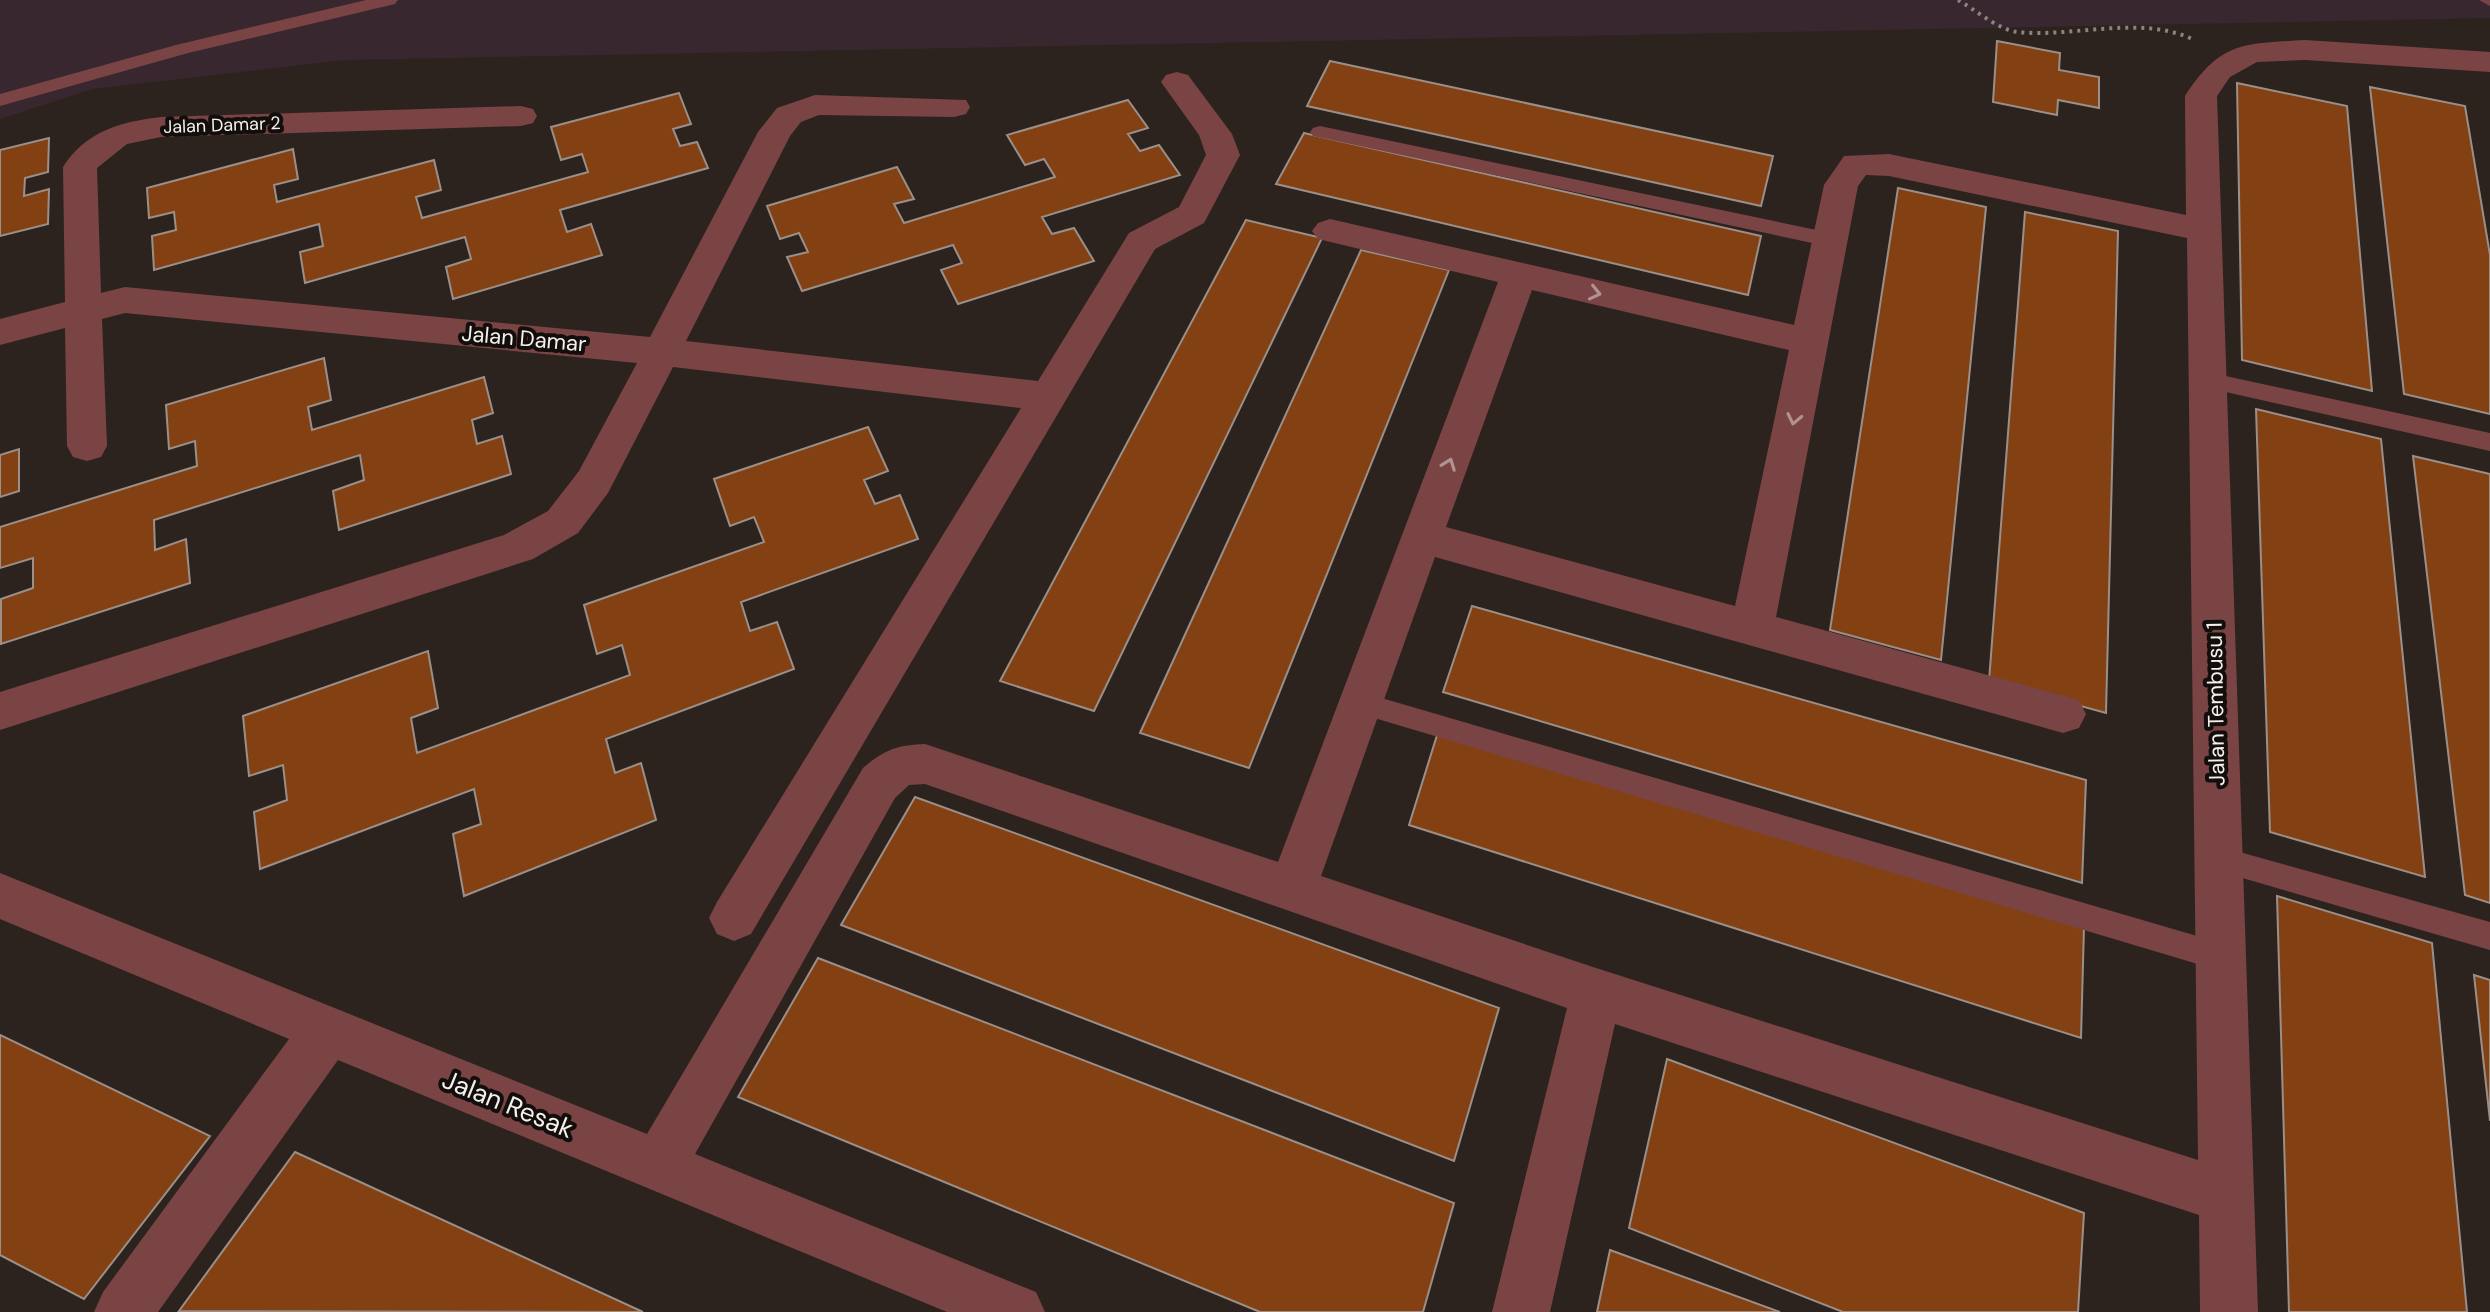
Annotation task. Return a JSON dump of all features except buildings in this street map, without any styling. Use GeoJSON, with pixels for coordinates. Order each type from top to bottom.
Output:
{"type":"FeatureCollection","features":[{"type":"Feature","properties":{"kind":"street"},"geometry":{"type":"LineString","coordinates":[[2233,62],[2250,53],[2305,50],[2490,62]]}},
{"type":"Feature","properties":{"kind":"street","name":"Jalan Tembusu 1"},"geometry":{"type":"LineString","coordinates":[[2229,1312],[2201,96],[2219,70],[2233,62]]}},
{"type":"Feature","properties":{"kind":"street"},"geometry":{"type":"LineString","coordinates":[[734,918],[1142,241],[1192,215],[1223,155],[1215,134],[1177,82]]}},
{"type":"Feature","properties":{"kind":"street"},"geometry":{"type":"LineString","coordinates":[[0,711],[518,547],[563,522],[594,482],[665,352],[775,132],[789,115],[815,105],[954,107]]}},
{"type":"Feature","properties":{"kind":"street","name":"Jalan Damar 2"},"geometry":{"type":"LineString","coordinates":[[87,446],[80,167],[91,149],[121,132],[161,127],[521,116]]}},
{"type":"Feature","properties":{"kind":"street"},"geometry":{"type":"LineString","coordinates":[[1752,628],[1841,185],[1856,164],[1889,165],[2204,230]]}},
{"type":"Feature","properties":{"kind":"street"},"geometry":{"type":"LineString","coordinates":[[1330,231],[1810,342]]}},
{"type":"Feature","properties":{"kind":"street"},"geometry":{"type":"LineString","coordinates":[[1292,888],[1519,275]]}},
{"type":"Feature","properties":{"kind":"street","name":"Jalan Damar"},"geometry":{"type":"LineString","coordinates":[[0,332],[125,300],[665,352],[1050,397]]}},
{"type":"Feature","properties":{"kind":"street"},"geometry":{"type":"LineString","coordinates":[[1422,537],[2063,714]]}},
{"type":"Feature","properties":{"kind":"street"},"geometry":{"type":"LineString","coordinates":[[659,1165],[879,783],[899,765],[925,764],[1596,993],[2227,1197]]}},
{"type":"Feature","properties":{"kind":"street","name":"Jalan Resak"},"geometry":{"type":"LineString","coordinates":[[0,896],[659,1165],[938,1297],[1016,1312]]}},
{"type":"Feature","properties":{"kind":"street"},"geometry":{"type":"LineString","coordinates":[[1521,1312],[1596,993]]}},
{"type":"Feature","properties":{"kind":"street"},"geometry":{"type":"LineString","coordinates":[[123,1312],[328,1030]]}},
{"type":"Feature","properties":{"kind":"lane"},"geometry":{"type":"LineString","coordinates":[[0,100],[183,49],[389,0]]}},
{"type":"Feature","properties":{"kind":"lane"},"geometry":{"type":"LineString","coordinates":[[1320,132],[1831,240]]}},
{"type":"Feature","properties":{"kind":"lane"},"geometry":{"type":"LineString","coordinates":[[2207,380],[2490,442]]}},
{"type":"Feature","properties":{"kind":"lane"},"geometry":{"type":"LineString","coordinates":[[1361,703],[2221,957]]}},
{"type":"Feature","properties":{"kind":"lane"},"geometry":{"type":"LineString","coordinates":[[2218,859],[2490,936]]}},
{"type":"Feature","properties":{"kind":"path"},"geometry":{"type":"LineString","coordinates":[[1958,0],[2014,32],[2167,32],[2200,42],[2233,62]]}},
{"type":"Feature","properties":{"kind":"shaded area"},"geometry":{"type":"Polygon","coordinates":[[[0,0],[2490,0],[2490,18],[344,60],[92,89],[0,119],[0,0]]]}}]}
